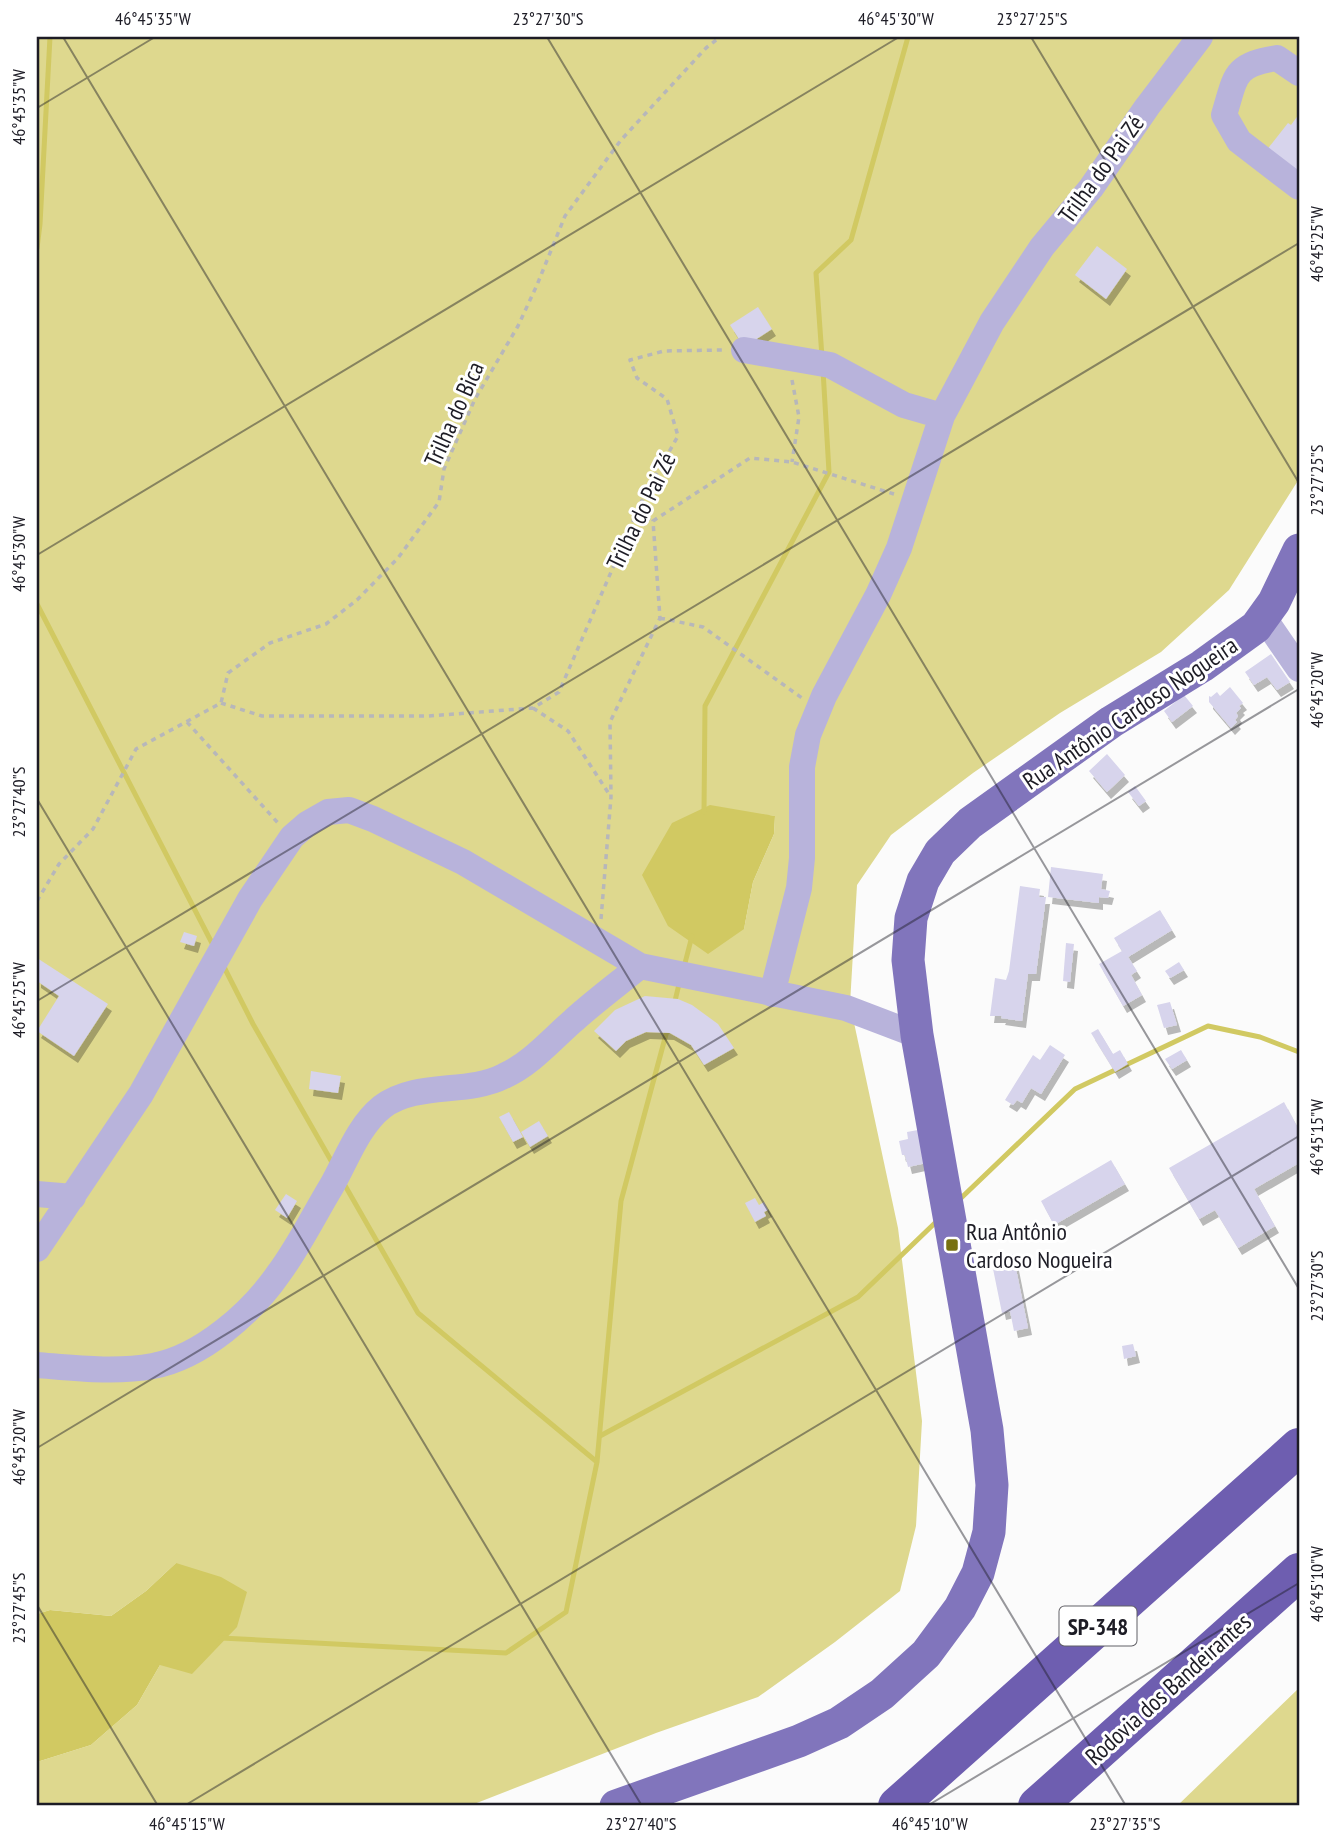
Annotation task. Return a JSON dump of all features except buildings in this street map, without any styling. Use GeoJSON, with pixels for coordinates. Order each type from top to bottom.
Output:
{"type":"FeatureCollection","features":[{"type":"Feature","properties":{"kind":"highway","name":"SP-348"},"geometry":{"type":"LineString","coordinates":[[897,1806],[1299,1447]]}},
{"type":"Feature","properties":{"kind":"highway","name":"Rodovia dos Bandeirantes"},"geometry":{"type":"LineString","coordinates":[[1037,1806],[1299,1572]]}},
{"type":"Feature","properties":{"kind":"main road","name":"Rua Antônio Cardoso Nogueira"},"geometry":{"type":"LineString","coordinates":[[616,1806],[799,1741],[839,1723],[882,1694],[926,1654],[960,1608],[978,1573],[989,1532],[992,1485],[987,1430],[916,1035],[908,960],[911,918],[923,881],[940,852],[970,823],[1111,722],[1243,637],[1264,618],[1299,550]]}},
{"type":"Feature","properties":{"kind":"street","name":"Trilha do Pai Zé"},"geometry":{"type":"LineString","coordinates":[[772,994],[799,888],[802,858],[802,767],[808,734],[899,548],[942,416],[992,323],[1042,247],[1091,188],[1199,37]]}},
{"type":"Feature","properties":{"kind":"street"},"geometry":{"type":"LineString","coordinates":[[1299,73],[1277,58],[1255,62],[1236,74],[1224,115],[1239,141],[1299,187]]}},
{"type":"Feature","properties":{"kind":"street"},"geometry":{"type":"LineString","coordinates":[[744,350],[830,365],[904,405],[942,416]]}},
{"type":"Feature","properties":{"kind":"street"},"geometry":{"type":"LineString","coordinates":[[1264,618],[1299,669]]}},
{"type":"Feature","properties":{"kind":"street"},"geometry":{"type":"LineString","coordinates":[[37,1249],[141,1094],[244,909],[292,837],[307,824],[328,812],[349,810],[463,862],[640,966],[846,1008],[916,1035]]}},
{"type":"Feature","properties":{"kind":"street"},"geometry":{"type":"LineString","coordinates":[[37,1365],[89,1369],[153,1366],[181,1357],[210,1341],[240,1318],[279,1274],[368,1120],[382,1107],[399,1096],[491,1082],[519,1069],[589,1006],[640,966]]}},
{"type":"Feature","properties":{"kind":"street"},"geometry":{"type":"LineString","coordinates":[[37,1194],[73,1197]]}},
{"type":"Feature","properties":{"kind":"path","name":"Trilha do Bica"},"geometry":{"type":"LineString","coordinates":[[221,703],[228,673],[270,643],[326,624],[357,600],[398,558],[439,502],[444,469],[475,399],[518,326],[565,216],[621,140],[706,48],[720,37]]}},
{"type":"Feature","properties":{"kind":"path","name":"Trilha do Pai Zé"},"geometry":{"type":"LineString","coordinates":[[533,708],[559,692],[637,512],[678,436],[667,399],[637,378],[630,360],[664,351],[744,350]]}},
{"type":"Feature","properties":{"kind":"path"},"geometry":{"type":"LineString","coordinates":[[787,357],[799,417],[792,462]]}},
{"type":"Feature","properties":{"kind":"path"},"geometry":{"type":"LineString","coordinates":[[653,521],[750,458],[792,462],[914,501]]}},
{"type":"Feature","properties":{"kind":"path"},"geometry":{"type":"LineString","coordinates":[[637,512],[653,521]]}},
{"type":"Feature","properties":{"kind":"path"},"geometry":{"type":"LineString","coordinates":[[599,942],[611,797],[610,722],[660,618],[653,521]]}},
{"type":"Feature","properties":{"kind":"path"},"geometry":{"type":"LineString","coordinates":[[660,618],[704,626],[818,710]]}},
{"type":"Feature","properties":{"kind":"path"},"geometry":{"type":"LineString","coordinates":[[37,901],[59,864],[93,829],[136,749],[221,703],[262,716],[428,716],[533,708],[568,731],[611,797]]}},
{"type":"Feature","properties":{"kind":"path"},"geometry":{"type":"LineString","coordinates":[[187,722],[292,837]]}},
{"type":"Feature","properties":{"kind":"shaded area"},"geometry":{"type":"Polygon","coordinates":[[[37,37],[1299,37],[1299,479],[1229,590],[1161,652],[1060,713],[973,773],[891,835],[857,885],[850,1004],[898,1228],[922,1421],[916,1526],[900,1591],[758,1697],[656,1733],[469,1806],[37,1806],[37,1762],[91,1745],[137,1705],[160,1665],[176,1563],[146,1591],[111,1616],[50,1610],[37,1614],[37,37]],[[749,813],[744,929],[753,882],[774,834],[775,816],[749,813]]]}},
{"type":"Feature","properties":{"kind":"shaded area"},"geometry":{"type":"Polygon","coordinates":[[[710,805],[775,816],[774,834],[753,882],[744,929],[708,954],[668,926],[642,875],[672,823],[710,805]]]}},
{"type":"Feature","properties":{"kind":"shaded area"},"geometry":{"type":"Polygon","coordinates":[[[176,1563],[221,1577],[247,1592],[237,1627],[192,1674],[160,1665],[137,1705],[91,1745],[37,1762],[37,1614],[50,1610],[111,1616],[146,1591],[176,1563]]]}},
{"type":"Feature","properties":{"kind":"shaded area"},"geometry":{"type":"Polygon","coordinates":[[[1299,1688],[1299,1806],[1177,1806],[1299,1688]]]}},
{"type":"Feature","properties":{"kind":"waterway"},"geometry":{"type":"LineString","coordinates":[[37,248],[50,37]]}},
{"type":"Feature","properties":{"kind":"waterway"},"geometry":{"type":"LineString","coordinates":[[822,357],[816,273],[851,240],[908,37]]}},
{"type":"Feature","properties":{"kind":"waterway"},"geometry":{"type":"LineString","coordinates":[[704,812],[705,706],[829,472],[823,370]]}},
{"type":"Feature","properties":{"kind":"waterway"},"geometry":{"type":"LineString","coordinates":[[37,604],[214,947]]}},
{"type":"Feature","properties":{"kind":"waterway"},"geometry":{"type":"LineString","coordinates":[[684,967],[692,936]]}},
{"type":"Feature","properties":{"kind":"waterway"},"geometry":{"type":"LineString","coordinates":[[223,965],[253,1024],[333,1164]]}},
{"type":"Feature","properties":{"kind":"waterway"},"geometry":{"type":"LineString","coordinates":[[674,1005],[680,980]]}},
{"type":"Feature","properties":{"kind":"waterway"},"geometry":{"type":"LineString","coordinates":[[959,1200],[1075,1089],[1208,1026],[1260,1037],[1299,1052]]}},
{"type":"Feature","properties":{"kind":"waterway"},"geometry":{"type":"LineString","coordinates":[[221,1638],[506,1653],[566,1612],[597,1462],[621,1201],[668,1027]]}},
{"type":"Feature","properties":{"kind":"waterway"},"geometry":{"type":"LineString","coordinates":[[343,1182],[418,1313],[597,1462]]}},
{"type":"Feature","properties":{"kind":"waterway"},"geometry":{"type":"LineString","coordinates":[[600,1436],[858,1297],[937,1221]]}},
{"type":"Feature","properties":{"kind":"place","name":"Rua Antônio Cardoso Nogueira"},"geometry":{"type":"Point","coordinates":[952,1245]}}]}
